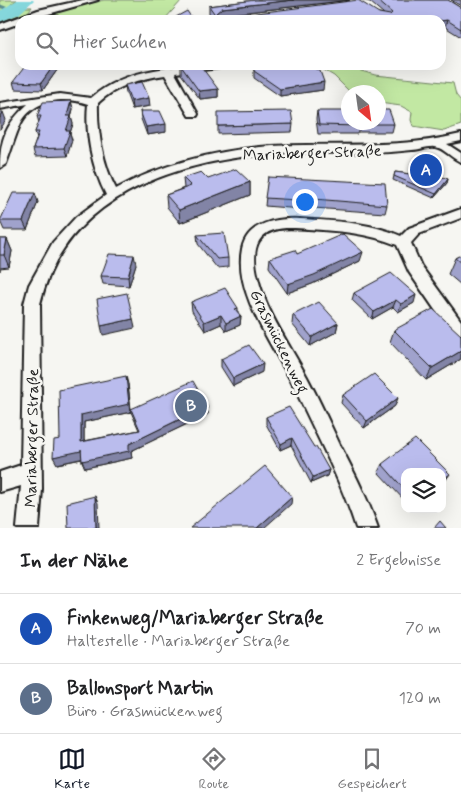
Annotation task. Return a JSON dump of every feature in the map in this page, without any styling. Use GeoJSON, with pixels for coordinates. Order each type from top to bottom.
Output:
{"type":"FeatureCollection","features":[{"type":"Feature","properties":{"kind":"street"},"geometry":{"type":"LineString","coordinates":[[33,15],[94,0]]}},
{"type":"Feature","properties":{"kind":"street"},"geometry":{"type":"LineString","coordinates":[[0,27],[15,22]]}},
{"type":"Feature","properties":{"kind":"street"},"geometry":{"type":"LineString","coordinates":[[112,196],[102,175],[92,119],[93,102],[104,91],[125,81],[184,70]]}},
{"type":"Feature","properties":{"kind":"street"},"geometry":{"type":"LineString","coordinates":[[169,72],[193,114]]}},
{"type":"Feature","properties":{"kind":"street"},"geometry":{"type":"LineString","coordinates":[[0,106],[40,99],[84,98],[93,102]]}},
{"type":"Feature","properties":{"kind":"street"},"geometry":{"type":"LineString","coordinates":[[0,164],[17,120],[40,99]]}},
{"type":"Feature","properties":{"kind":"street","name":"Mariaberger Straße"},"geometry":{"type":"LineString","coordinates":[[28,528],[32,472],[32,304],[41,274],[55,251],[81,220],[112,196],[165,172],[227,155],[273,150],[394,150],[438,143],[461,137]]}},
{"type":"Feature","properties":{"kind":"street"},"geometry":{"type":"LineString","coordinates":[[438,143],[461,158]]}},
{"type":"Feature","properties":{"kind":"street"},"geometry":{"type":"LineString","coordinates":[[461,213],[414,231],[403,242],[414,268],[461,334]]}},
{"type":"Feature","properties":{"kind":"street","name":"Grasmückenweg"},"geometry":{"type":"LineString","coordinates":[[367,528],[301,385],[258,301],[248,268],[249,248],[256,235],[266,227],[279,223],[343,226],[381,232],[403,242]]}},
{"type":"Feature","properties":{"kind":"street"},"geometry":{"type":"LineString","coordinates":[[0,482],[32,472]]}},
{"type":"Feature","properties":{"kind":"green space"},"geometry":{"type":"Polygon","coordinates":[[[0,0],[17,0],[11,4],[8,12],[32,7],[28,12],[15,15],[0,22],[0,0]]]}},
{"type":"Feature","properties":{"kind":"green space"},"geometry":{"type":"Polygon","coordinates":[[[104,0],[182,0],[168,15],[41,15],[104,0]]]}},
{"type":"Feature","properties":{"kind":"green space"},"geometry":{"type":"Polygon","coordinates":[[[324,70],[358,70],[375,75],[453,83],[456,95],[461,101],[461,125],[444,131],[413,126],[411,120],[412,112],[401,106],[386,104],[386,85],[343,85],[334,76],[324,70]]]}},
{"type":"Feature","properties":{"kind":"building"},"geometry":{"type":"Polygon","coordinates":[[[255,0],[294,0],[222,8],[216,13],[218,15],[215,15],[209,6],[255,0]]]}},
{"type":"Feature","properties":{"kind":"building"},"geometry":{"type":"Polygon","coordinates":[[[358,0],[379,13],[390,15],[242,15],[358,0]]]}},
{"type":"Feature","properties":{"kind":"building"},"geometry":{"type":"Polygon","coordinates":[[[377,0],[448,0],[461,8],[461,29],[447,20],[446,15],[390,15],[392,13],[377,0]]]}},
{"type":"Feature","properties":{"kind":"building"},"geometry":{"type":"Polygon","coordinates":[[[187,11],[190,15],[180,15],[187,11]]]}},
{"type":"Feature","properties":{"kind":"building"},"geometry":{"type":"Polygon","coordinates":[[[22,70],[50,70],[41,83],[13,82],[22,70]]]}},
{"type":"Feature","properties":{"kind":"building"},"geometry":{"type":"Polygon","coordinates":[[[184,70],[204,70],[218,89],[199,91],[184,70]]]}},
{"type":"Feature","properties":{"kind":"building"},"geometry":{"type":"Polygon","coordinates":[[[318,70],[324,82],[280,89],[254,71],[318,70]]]}},
{"type":"Feature","properties":{"kind":"building"},"geometry":{"type":"Polygon","coordinates":[[[142,82],[149,98],[131,101],[125,85],[142,82]]]}},
{"type":"Feature","properties":{"kind":"building"},"geometry":{"type":"Polygon","coordinates":[[[71,101],[67,116],[71,116],[66,131],[70,131],[64,148],[33,149],[39,132],[35,132],[41,116],[37,116],[43,102],[71,101]]]}},
{"type":"Feature","properties":{"kind":"building"},"geometry":{"type":"Polygon","coordinates":[[[386,110],[389,110],[394,124],[386,124],[386,110]]]}},
{"type":"Feature","properties":{"kind":"building"},"geometry":{"type":"Polygon","coordinates":[[[140,111],[160,111],[166,124],[146,127],[140,111]]]}},
{"type":"Feature","properties":{"kind":"building"},"geometry":{"type":"Polygon","coordinates":[[[291,111],[293,124],[218,126],[218,112],[291,111]]]}},
{"type":"Feature","properties":{"kind":"building"},"geometry":{"type":"Polygon","coordinates":[[[317,111],[341,111],[341,126],[319,125],[317,111]]]}},
{"type":"Feature","properties":{"kind":"building"},"geometry":{"type":"Polygon","coordinates":[[[236,169],[250,182],[179,210],[166,195],[191,186],[183,178],[201,172],[208,179],[236,169]]]}},
{"type":"Feature","properties":{"kind":"building"},"geometry":{"type":"Polygon","coordinates":[[[395,172],[432,177],[435,174],[448,179],[436,194],[394,176],[395,172]]]}},
{"type":"Feature","properties":{"kind":"building"},"geometry":{"type":"Polygon","coordinates":[[[268,177],[385,183],[387,205],[314,199],[314,201],[265,198],[268,177]]]}},
{"type":"Feature","properties":{"kind":"building"},"geometry":{"type":"Polygon","coordinates":[[[13,193],[35,193],[23,221],[0,221],[13,193]]]}},
{"type":"Feature","properties":{"kind":"building"},"geometry":{"type":"Polygon","coordinates":[[[224,233],[228,258],[217,259],[197,235],[224,233]]]}},
{"type":"Feature","properties":{"kind":"building"},"geometry":{"type":"Polygon","coordinates":[[[343,234],[363,252],[314,275],[288,284],[270,258],[295,250],[297,254],[343,234]]]}},
{"type":"Feature","properties":{"kind":"building"},"geometry":{"type":"Polygon","coordinates":[[[0,239],[7,239],[4,255],[0,255],[0,239]]]}},
{"type":"Feature","properties":{"kind":"building"},"geometry":{"type":"Polygon","coordinates":[[[109,254],[134,255],[128,277],[101,276],[109,254]]]}},
{"type":"Feature","properties":{"kind":"building"},"geometry":{"type":"Polygon","coordinates":[[[461,255],[461,263],[455,258],[461,255]]]}},
{"type":"Feature","properties":{"kind":"building"},"geometry":{"type":"Polygon","coordinates":[[[391,273],[416,295],[401,304],[396,300],[374,312],[354,293],[391,273]]]}},
{"type":"Feature","properties":{"kind":"building"},"geometry":{"type":"Polygon","coordinates":[[[225,288],[238,308],[235,309],[241,316],[226,323],[221,315],[204,322],[191,302],[225,288]]]}},
{"type":"Feature","properties":{"kind":"building"},"geometry":{"type":"Polygon","coordinates":[[[127,293],[133,319],[101,326],[97,299],[127,293]]]}},
{"type":"Feature","properties":{"kind":"building"},"geometry":{"type":"Polygon","coordinates":[[[319,302],[338,323],[312,337],[293,315],[319,302]]]}},
{"type":"Feature","properties":{"kind":"building"},"geometry":{"type":"Polygon","coordinates":[[[433,309],[461,335],[461,351],[432,368],[394,330],[433,309]]]}},
{"type":"Feature","properties":{"kind":"building"},"geometry":{"type":"Polygon","coordinates":[[[249,345],[263,364],[233,378],[221,359],[249,345]]]}},
{"type":"Feature","properties":{"kind":"building"},"geometry":{"type":"Polygon","coordinates":[[[374,374],[398,398],[367,421],[343,395],[374,374]]]}},
{"type":"Feature","properties":{"kind":"building"},"geometry":{"type":"Polygon","coordinates":[[[126,376],[129,404],[81,415],[81,442],[140,430],[131,409],[193,381],[207,406],[129,444],[129,451],[82,461],[81,449],[81,451],[53,457],[54,440],[60,439],[59,390],[126,376]]]}},
{"type":"Feature","properties":{"kind":"building"},"geometry":{"type":"Polygon","coordinates":[[[289,407],[329,470],[313,477],[292,438],[281,444],[266,417],[289,407]]]}},
{"type":"Feature","properties":{"kind":"building"},"geometry":{"type":"Polygon","coordinates":[[[415,439],[444,468],[401,468],[401,485],[382,464],[415,439]]]}},
{"type":"Feature","properties":{"kind":"building"},"geometry":{"type":"Polygon","coordinates":[[[265,466],[292,497],[257,528],[190,528],[265,466]]]}},
{"type":"Feature","properties":{"kind":"building"},"geometry":{"type":"Polygon","coordinates":[[[95,496],[96,528],[68,528],[67,503],[95,496]]]}},
{"type":"Feature","properties":{"kind":"building"},"geometry":{"type":"Polygon","coordinates":[[[440,521],[446,528],[434,528],[440,521]]]}},
{"type":"Feature","properties":{"kind":"waterway"},"geometry":{"type":"LineString","coordinates":[[0,17],[13,11],[26,0]]}},
{"type":"Feature","properties":{"kind":"waterway"},"geometry":{"type":"LineString","coordinates":[[0,6],[13,11]]}},
{"type":"Feature","properties":{"kind":"place","name":"Finkenweg/Mariaberger Straße"},"geometry":{"type":"Point","coordinates":[426,170]}},
{"type":"Feature","properties":{"kind":"place","name":"Ballonsport Martin"},"geometry":{"type":"Point","coordinates":[191,406]}}]}
